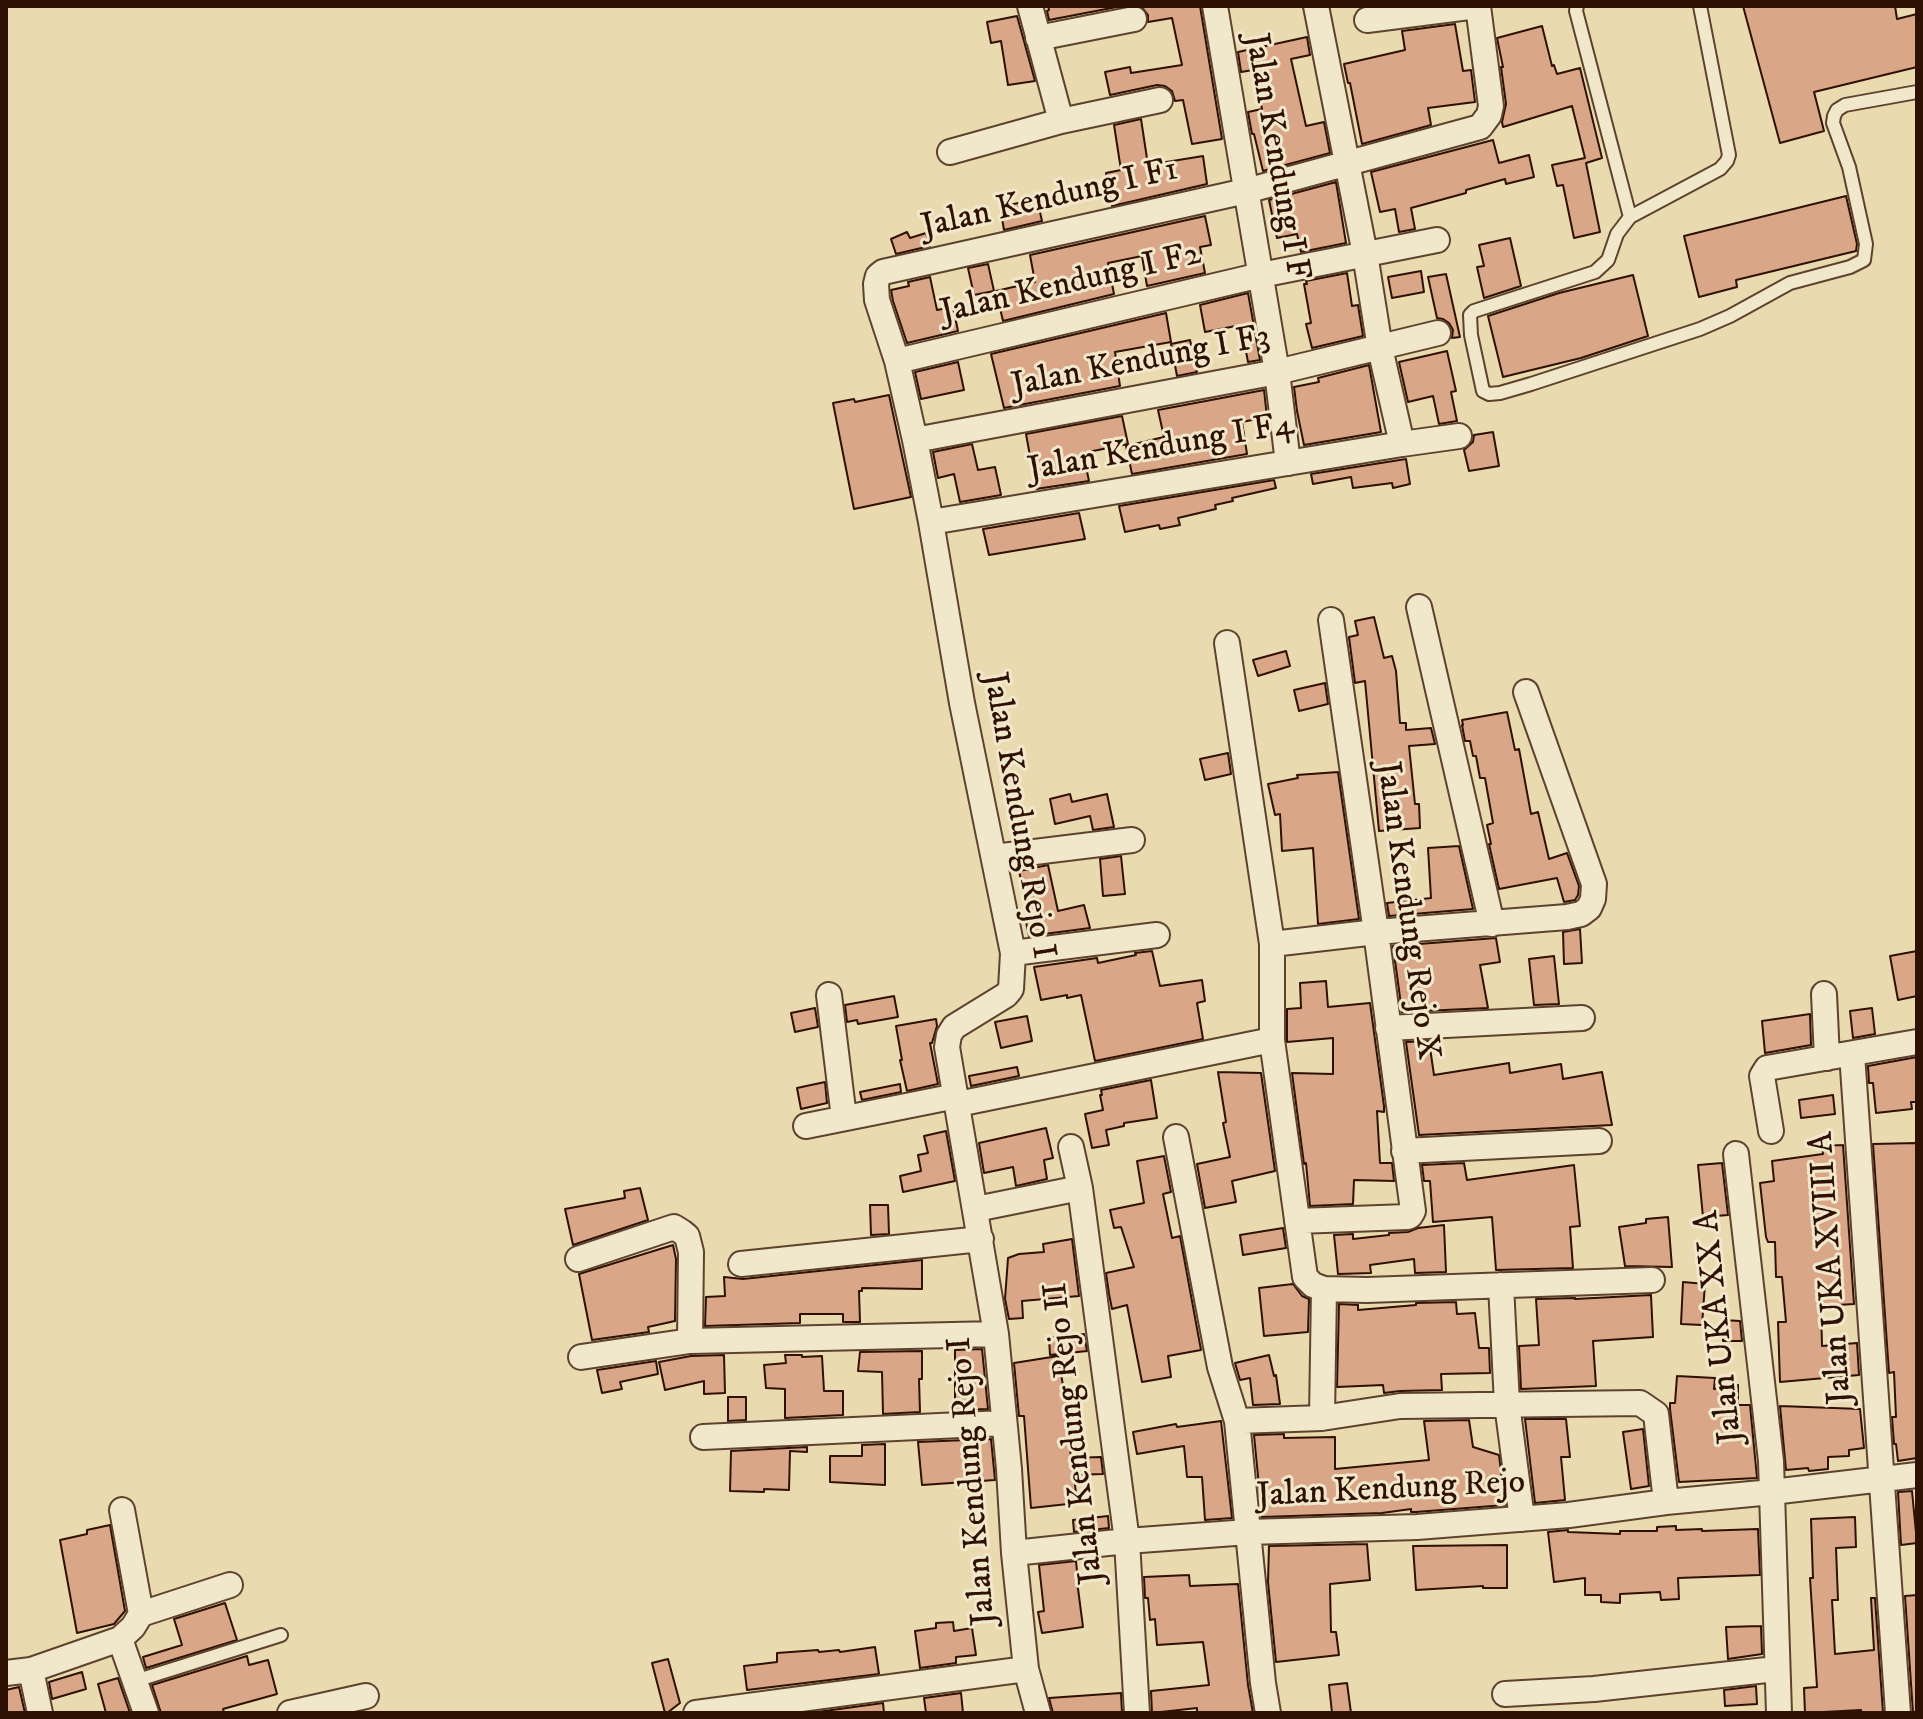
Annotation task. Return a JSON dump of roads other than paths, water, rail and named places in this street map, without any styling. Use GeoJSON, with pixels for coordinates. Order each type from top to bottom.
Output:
{"type":"FeatureCollection","features":[{"type":"Feature","properties":{"kind":"street"},"geometry":{"type":"LineString","coordinates":[[1030,6],[1061,121]]}},
{"type":"Feature","properties":{"kind":"street","name":"Jalan Kendung I F"},"geometry":{"type":"LineString","coordinates":[[1215,6],[1277,372],[1288,463]]}},
{"type":"Feature","properties":{"kind":"street"},"geometry":{"type":"LineString","coordinates":[[1316,6],[1365,254],[1380,348],[1402,444]]}},
{"type":"Feature","properties":{"kind":"street"},"geometry":{"type":"LineString","coordinates":[[1367,20],[1478,6]]}},
{"type":"Feature","properties":{"kind":"street","name":"Jalan Kendung I F1"},"geometry":{"type":"LineString","coordinates":[[876,284],[883,272],[1246,191],[1480,127],[1489,115],[1491,106],[1478,6]]}},
{"type":"Feature","properties":{"kind":"street"},"geometry":{"type":"LineString","coordinates":[[1038,38],[1134,19]]}},
{"type":"Feature","properties":{"kind":"street"},"geometry":{"type":"LineString","coordinates":[[950,152],[1061,121],[1160,100]]}},
{"type":"Feature","properties":{"kind":"street","name":"Jalan Kendung I F2"},"geometry":{"type":"LineString","coordinates":[[897,361],[1261,275],[1437,240]]}},
{"type":"Feature","properties":{"kind":"street","name":"Jalan Kendung Rejo I"},"geometry":{"type":"LineString","coordinates":[[876,284],[877,300],[897,361],[915,440],[962,703],[1013,953],[1011,989],[954,1027],[947,1047],[996,1334],[1026,1669],[1038,1713]]}},
{"type":"Feature","properties":{"kind":"street","name":"Jalan Kendung I F3"},"geometry":{"type":"LineString","coordinates":[[915,440],[1277,372],[1438,333]]}},
{"type":"Feature","properties":{"kind":"street","name":"Jalan Kendung I F4"},"geometry":{"type":"LineString","coordinates":[[931,522],[1459,436]]}},
{"type":"Feature","properties":{"kind":"street"},"geometry":{"type":"LineString","coordinates":[[1419,607],[1492,924]]}},
{"type":"Feature","properties":{"kind":"street","name":"Jalan Kendung Rejo X"},"geometry":{"type":"LineString","coordinates":[[1297,1221],[1407,1217],[1413,1211],[1331,620]]}},
{"type":"Feature","properties":{"kind":"street"},"geometry":{"type":"LineString","coordinates":[[1227,643],[1272,944],[1272,1040],[1305,1277],[1313,1285],[1324,1289],[1367,1290],[1652,1280]]}},
{"type":"Feature","properties":{"kind":"street"},"geometry":{"type":"LineString","coordinates":[[1272,944],[1581,914],[1589,908],[1594,884],[1526,692]]}},
{"type":"Feature","properties":{"kind":"street"},"geometry":{"type":"LineString","coordinates":[[994,857],[1132,840]]}},
{"type":"Feature","properties":{"kind":"street"},"geometry":{"type":"LineString","coordinates":[[1013,953],[1157,935]]}},
{"type":"Feature","properties":{"kind":"street"},"geometry":{"type":"LineString","coordinates":[[1824,994],[1827,1058]]}},
{"type":"Feature","properties":{"kind":"street"},"geometry":{"type":"LineString","coordinates":[[829,995],[844,1118]]}},
{"type":"Feature","properties":{"kind":"street"},"geometry":{"type":"LineString","coordinates":[[1388,1028],[1582,1018]]}},
{"type":"Feature","properties":{"kind":"street"},"geometry":{"type":"LineString","coordinates":[[806,1126],[1272,1040]]}},
{"type":"Feature","properties":{"kind":"street"},"geometry":{"type":"LineString","coordinates":[[1771,1131],[1762,1076],[1767,1068],[1917,1042]]}},
{"type":"Feature","properties":{"kind":"street","name":"Jalan UKA XVIII A"},"geometry":{"type":"LineString","coordinates":[[1852,1054],[1898,1713]]}},
{"type":"Feature","properties":{"kind":"street"},"geometry":{"type":"LineString","coordinates":[[1176,1137],[1220,1367],[1237,1421],[1268,1713]]}},
{"type":"Feature","properties":{"kind":"street"},"geometry":{"type":"LineString","coordinates":[[1404,1151],[1599,1141]]}},
{"type":"Feature","properties":{"kind":"street","name":"Jalan Kendung Rejo II"},"geometry":{"type":"LineString","coordinates":[[1071,1147],[1080,1188],[1127,1541],[1137,1713]]}},
{"type":"Feature","properties":{"kind":"street","name":"Jalan UKA XX A"},"geometry":{"type":"LineString","coordinates":[[1736,1154],[1771,1461],[1779,1713]]}},
{"type":"Feature","properties":{"kind":"street"},"geometry":{"type":"LineString","coordinates":[[976,1209],[1080,1188]]}},
{"type":"Feature","properties":{"kind":"street"},"geometry":{"type":"LineString","coordinates":[[578,1259],[674,1227],[682,1232],[687,1236],[691,1252],[690,1341]]}},
{"type":"Feature","properties":{"kind":"street"},"geometry":{"type":"LineString","coordinates":[[741,1264],[981,1239]]}},
{"type":"Feature","properties":{"kind":"street"},"geometry":{"type":"LineString","coordinates":[[1501,1285],[1507,1404],[1522,1519]]}},
{"type":"Feature","properties":{"kind":"street"},"geometry":{"type":"LineString","coordinates":[[1322,1418],[1324,1289]]}},
{"type":"Feature","properties":{"kind":"street"},"geometry":{"type":"LineString","coordinates":[[581,1357],[690,1341],[996,1334]]}},
{"type":"Feature","properties":{"kind":"street"},"geometry":{"type":"LineString","coordinates":[[1237,1421],[1322,1418],[1400,1406],[1645,1406],[1656,1414],[1666,1502]]}},
{"type":"Feature","properties":{"kind":"street"},"geometry":{"type":"LineString","coordinates":[[703,1437],[1004,1423]]}},
{"type":"Feature","properties":{"kind":"street","name":"Jalan Kendung Rejo"},"geometry":{"type":"LineString","coordinates":[[1014,1553],[1248,1532],[1417,1527],[1575,1515],[1917,1475]]}},
{"type":"Feature","properties":{"kind":"street"},"geometry":{"type":"LineString","coordinates":[[122,1510],[141,1614]]}},
{"type":"Feature","properties":{"kind":"street"},"geometry":{"type":"LineString","coordinates":[[6,1673],[31,1670],[120,1639],[141,1614],[230,1585]]}},
{"type":"Feature","properties":{"kind":"street"},"geometry":{"type":"LineString","coordinates":[[120,1639],[146,1713]]}},
{"type":"Feature","properties":{"kind":"street"},"geometry":{"type":"LineString","coordinates":[[696,1713],[726,1712],[1026,1669]]}},
{"type":"Feature","properties":{"kind":"street"},"geometry":{"type":"LineString","coordinates":[[1505,1694],[1594,1689],[1776,1669]]}},
{"type":"Feature","properties":{"kind":"street"},"geometry":{"type":"LineString","coordinates":[[31,1670],[40,1713]]}},
{"type":"Feature","properties":{"kind":"street"},"geometry":{"type":"LineString","coordinates":[[290,1713],[366,1696]]}},
{"type":"Feature","properties":{"kind":"lane"},"geometry":{"type":"LineString","coordinates":[[1577,6],[1630,217]]}},
{"type":"Feature","properties":{"kind":"lane"},"geometry":{"type":"LineString","coordinates":[[1700,6],[1729,155],[1720,169],[1630,217],[1617,234],[1608,260],[1595,272],[1479,308],[1470,315],[1483,391],[1500,393],[1700,329],[1790,283],[1850,267],[1864,260],[1866,244],[1849,167],[1833,123],[1834,116],[1845,105],[1917,92]]}},
{"type":"Feature","properties":{"kind":"lane"},"geometry":{"type":"LineString","coordinates":[[135,1681],[281,1635]]}}]}
